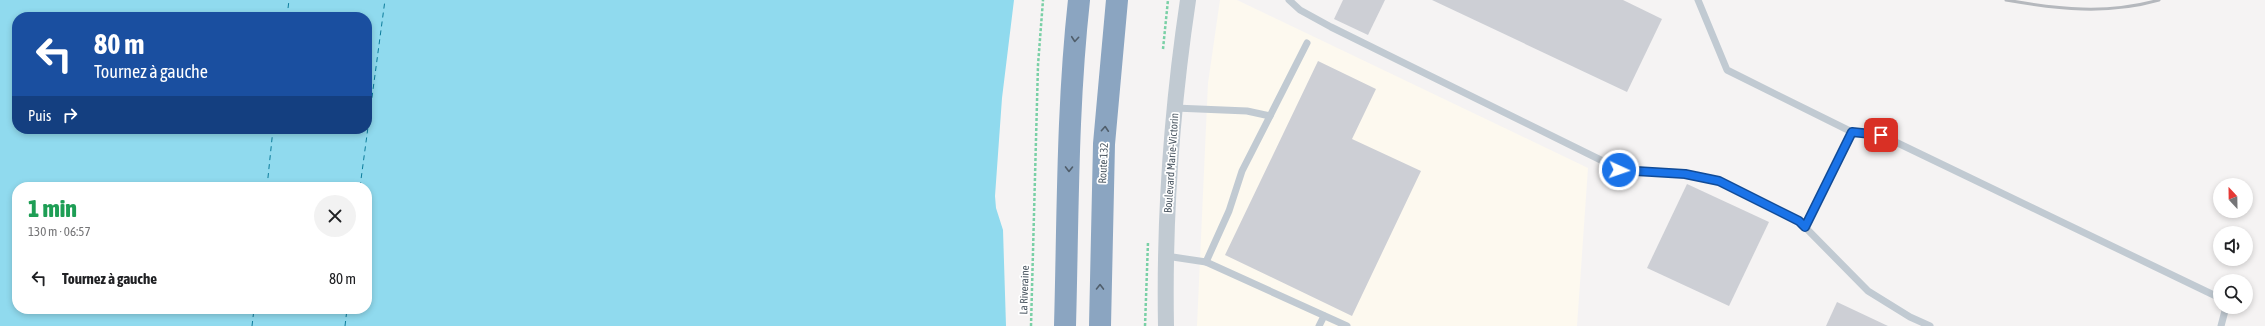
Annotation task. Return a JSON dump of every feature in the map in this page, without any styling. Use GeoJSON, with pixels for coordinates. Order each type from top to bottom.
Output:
{"type":"FeatureCollection","features":[{"type":"Feature","properties":{"kind":"highway"},"geometry":{"type":"LineString","coordinates":[[1065,326],[1073,63],[1079,0]]}},
{"type":"Feature","properties":{"kind":"highway","name":"Route 132"},"geometry":{"type":"LineString","coordinates":[[1100,326],[1104,144],[1117,0]]}},
{"type":"Feature","properties":{"kind":"street","name":"Boulevard Marie-Victorin"},"geometry":{"type":"LineString","coordinates":[[1166,326],[1166,256],[1175,108],[1188,0]]}},
{"type":"Feature","properties":{"kind":"lane"},"geometry":{"type":"LineString","coordinates":[[1289,0],[1300,10],[1331,27],[1619,170],[1685,174],[1719,181],[1799,221],[1868,291],[1910,317],[1930,326]]}},
{"type":"Feature","properties":{"kind":"lane"},"geometry":{"type":"LineString","coordinates":[[1698,0],[1727,70],[1852,132],[1881,135],[2213,295]]}},
{"type":"Feature","properties":{"kind":"lane"},"geometry":{"type":"LineString","coordinates":[[1206,262],[1228,211],[1242,171],[1307,44]]}},
{"type":"Feature","properties":{"kind":"lane"},"geometry":{"type":"LineString","coordinates":[[1175,108],[1247,111],[1270,116]]}},
{"type":"Feature","properties":{"kind":"lane"},"geometry":{"type":"LineString","coordinates":[[1805,227],[1852,132]]}},
{"type":"Feature","properties":{"kind":"lane"},"geometry":{"type":"LineString","coordinates":[[1166,256],[1206,262],[1347,326]]}},
{"type":"Feature","properties":{"kind":"lane"},"geometry":{"type":"LineString","coordinates":[[2221,326],[2224,314]]}},
{"type":"Feature","properties":{"kind":"lane"},"geometry":{"type":"LineString","coordinates":[[1319,326],[1324,316]]}},
{"type":"Feature","properties":{"kind":"path","name":"La Riveraine"},"geometry":{"type":"LineString","coordinates":[[1031,326],[1038,64],[1043,0]]}},
{"type":"Feature","properties":{"kind":"shaded area"},"geometry":{"type":"Polygon","coordinates":[[[1220,0],[1237,0],[1588,168],[1577,326],[1197,326],[1208,83],[1220,0]]]}},
{"type":"Feature","properties":{"kind":"water"},"geometry":{"type":"Polygon","coordinates":[[[0,0],[1014,0],[1002,98],[995,196],[996,208],[1003,230],[1006,326],[0,326],[0,0]]]}},
{"type":"Feature","properties":{"kind":"building"},"geometry":{"type":"Polygon","coordinates":[[[1343,0],[1385,0],[1368,35],[1334,19],[1343,0]]]}},
{"type":"Feature","properties":{"kind":"building"},"geometry":{"type":"Polygon","coordinates":[[[1432,0],[1623,0],[1662,19],[1627,92],[1432,0]]]}},
{"type":"Feature","properties":{"kind":"building"},"geometry":{"type":"Polygon","coordinates":[[[1318,61],[1376,89],[1352,139],[1421,171],[1352,316],[1225,255],[1318,61]]]}},
{"type":"Feature","properties":{"kind":"building"},"geometry":{"type":"Polygon","coordinates":[[[1687,184],[1769,222],[1729,306],[1647,268],[1687,184]]]}},
{"type":"Feature","properties":{"kind":"building"},"geometry":{"type":"Polygon","coordinates":[[[1837,302],[1888,326],[1826,326],[1837,302]]]}},
{"type":"Feature","properties":{"kind":"ferry route"},"geometry":{"type":"LineString","coordinates":[[288,12],[289,0]]}},
{"type":"Feature","properties":{"kind":"ferry route"},"geometry":{"type":"LineString","coordinates":[[372,97],[385,0]]}},
{"type":"Feature","properties":{"kind":"ferry route"},"geometry":{"type":"LineString","coordinates":[[268,182],[272,134]]}},
{"type":"Feature","properties":{"kind":"ferry route"},"geometry":{"type":"LineString","coordinates":[[361,182],[367,134]]}},
{"type":"Feature","properties":{"kind":"ferry route"},"geometry":{"type":"LineString","coordinates":[[252,326],[253,314]]}},
{"type":"Feature","properties":{"kind":"ferry route"},"geometry":{"type":"LineString","coordinates":[[345,326],[346,314]]}},
{"type":"Feature","properties":{"kind":"railway"},"geometry":{"type":"LineString","coordinates":[[2006,0],[2044,6],[2082,9],[2120,8],[2159,0]]}},
{"type":"Feature","properties":{"kind":"route"},"geometry":{"type":"LineString","coordinates":[[1619,170],[1685,174],[1719,181],[1799,221],[1805,227],[1852,132],[1881,135]]}}]}
